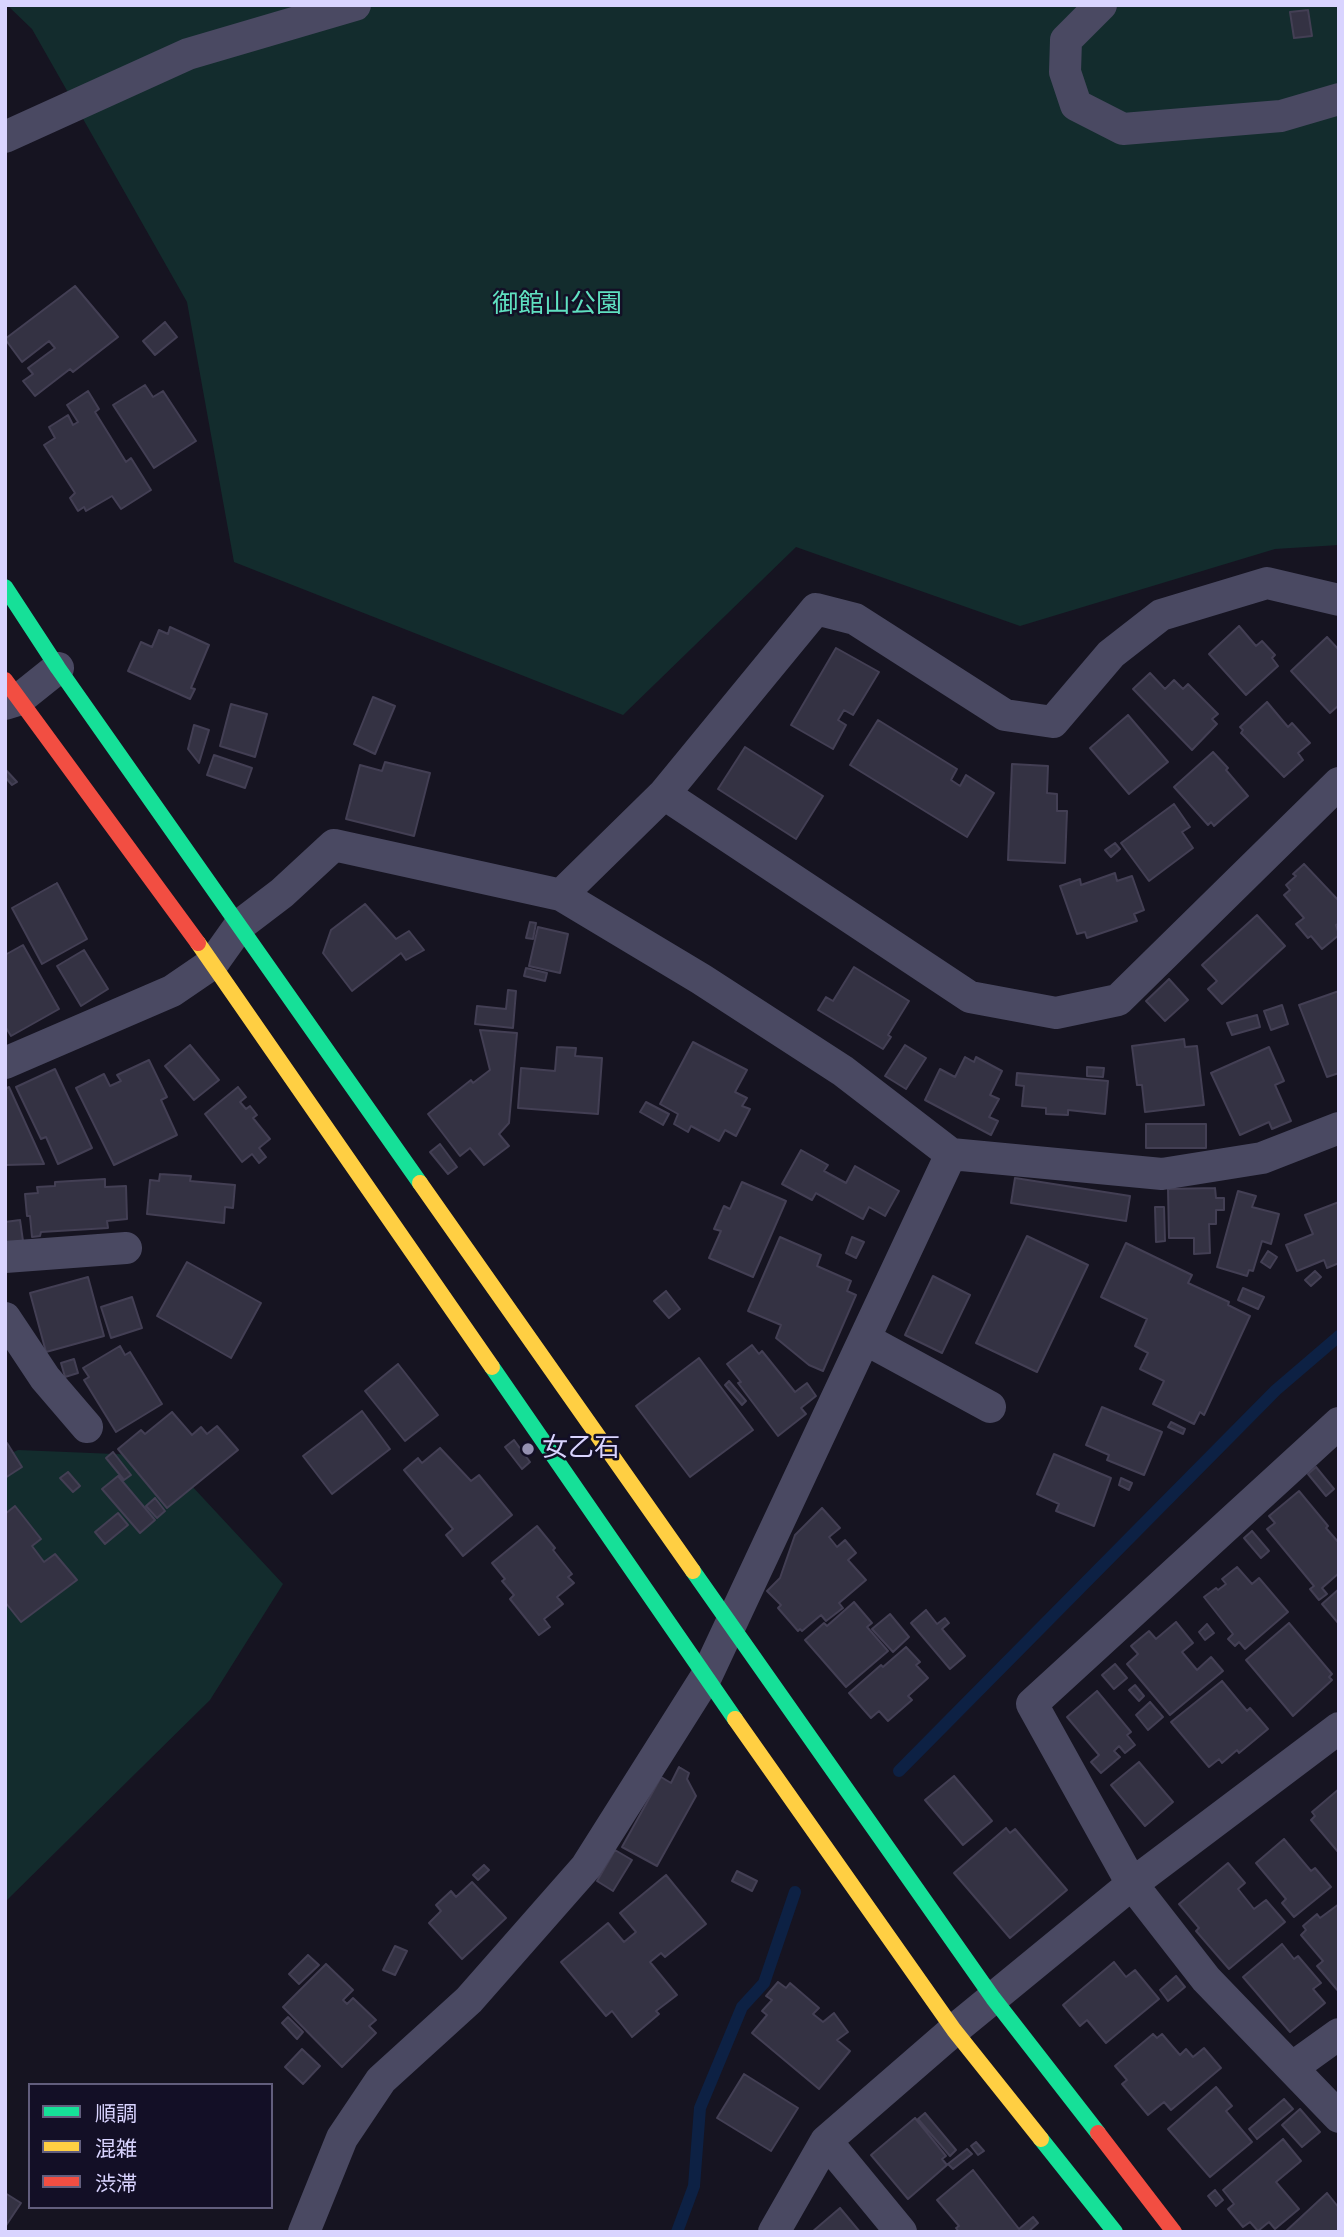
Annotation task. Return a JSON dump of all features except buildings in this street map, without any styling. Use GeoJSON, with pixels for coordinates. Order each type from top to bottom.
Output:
{"type":"FeatureCollection","features":[{"type":"Feature","properties":{"kind":"street"},"geometry":{"type":"LineString","coordinates":[[5,137],[188,54],[355,5]]}},
{"type":"Feature","properties":{"kind":"street"},"geometry":{"type":"LineString","coordinates":[[1101,5],[1066,40],[1065,72],[1076,105],[1124,129],[1281,116],[1339,99]]}},
{"type":"Feature","properties":{"kind":"street"},"geometry":{"type":"LineString","coordinates":[[561,895],[664,793],[816,609],[855,619],[1005,716],[1053,722],[1111,654],[1161,615],[1267,583],[1339,600]]}},
{"type":"Feature","properties":{"kind":"street"},"geometry":{"type":"LineString","coordinates":[[5,587],[58,668],[993,1998],[1174,2232]]}},
{"type":"Feature","properties":{"kind":"street"},"geometry":{"type":"LineString","coordinates":[[58,668],[9,695],[213,963],[706,1677],[954,2030],[1115,2232]]}},
{"type":"Feature","properties":{"kind":"street"},"geometry":{"type":"LineString","coordinates":[[664,793],[971,997],[1056,1013],[1118,999],[1339,783]]}},
{"type":"Feature","properties":{"kind":"street"},"geometry":{"type":"LineString","coordinates":[[5,1063],[172,991],[213,963],[240,925],[282,893],[334,845],[561,895],[701,979],[843,1071],[951,1154],[1162,1174],[1262,1158],[1339,1128]]}},
{"type":"Feature","properties":{"kind":"street"},"geometry":{"type":"LineString","coordinates":[[304,2232],[342,2138],[381,2080],[469,2000],[586,1867],[706,1677],[951,1154]]}},
{"type":"Feature","properties":{"kind":"street"},"geometry":{"type":"LineString","coordinates":[[5,1258],[126,1248]]}},
{"type":"Feature","properties":{"kind":"street"},"geometry":{"type":"LineString","coordinates":[[5,1318],[45,1378],[87,1427]]}},
{"type":"Feature","properties":{"kind":"street"},"geometry":{"type":"LineString","coordinates":[[865,1339],[990,1407]]}},
{"type":"Feature","properties":{"kind":"street"},"geometry":{"type":"LineString","coordinates":[[1339,1423],[1032,1704],[1132,1884],[1206,1979],[1339,2117]]}},
{"type":"Feature","properties":{"kind":"street"},"geometry":{"type":"LineString","coordinates":[[774,2232],[825,2141],[954,2030],[1132,1884],[1339,1728]]}},
{"type":"Feature","properties":{"kind":"street"},"geometry":{"type":"LineString","coordinates":[[1293,2067],[1339,2034]]}},
{"type":"Feature","properties":{"kind":"street"},"geometry":{"type":"LineString","coordinates":[[825,2141],[901,2232]]}},
{"type":"Feature","properties":{"kind":"green space","name":"御館山公園"},"geometry":{"type":"Polygon","coordinates":[[[7,5],[1339,5],[1339,545],[1275,549],[1020,626],[796,547],[623,715],[234,562],[187,302],[32,29],[7,5]]]}},
{"type":"Feature","properties":{"kind":"green space"},"geometry":{"type":"Polygon","coordinates":[[[18,1450],[164,1456],[283,1584],[210,1700],[5,1902],[5,1456],[18,1450]]]}},
{"type":"Feature","properties":{"kind":"waterway"},"geometry":{"type":"LineString","coordinates":[[899,1771],[1276,1390],[1339,1336]]}},
{"type":"Feature","properties":{"kind":"waterway"},"geometry":{"type":"LineString","coordinates":[[677,2232],[694,2186],[700,2108],[742,2007],[764,1983],[795,1892]]}},
{"type":"Feature","properties":{"kind":"traffic: fast"},"geometry":{"type":"LineString","coordinates":[[5,587],[58,668],[420,1183]]}},
{"type":"Feature","properties":{"kind":"traffic: fast"},"geometry":{"type":"LineString","coordinates":[[492,1367],[735,1719]]}},
{"type":"Feature","properties":{"kind":"traffic: fast"},"geometry":{"type":"LineString","coordinates":[[693,1571],[993,1998],[1098,2133]]}},
{"type":"Feature","properties":{"kind":"traffic: fast"},"geometry":{"type":"LineString","coordinates":[[1041,2139],[1115,2232]]}},
{"type":"Feature","properties":{"kind":"traffic: slow"},"geometry":{"type":"LineString","coordinates":[[198,943],[492,1367]]}},
{"type":"Feature","properties":{"kind":"traffic: slow"},"geometry":{"type":"LineString","coordinates":[[420,1183],[693,1571]]}},
{"type":"Feature","properties":{"kind":"traffic: slow"},"geometry":{"type":"LineString","coordinates":[[735,1719],[954,2030],[1041,2139]]}},
{"type":"Feature","properties":{"kind":"traffic: jam"},"geometry":{"type":"LineString","coordinates":[[5,680],[198,943]]}},
{"type":"Feature","properties":{"kind":"traffic: jam"},"geometry":{"type":"LineString","coordinates":[[1098,2133],[1174,2232]]}},
{"type":"Feature","properties":{"kind":"place","name":"女乙石"},"geometry":{"type":"Point","coordinates":[528,1449]}}]}
